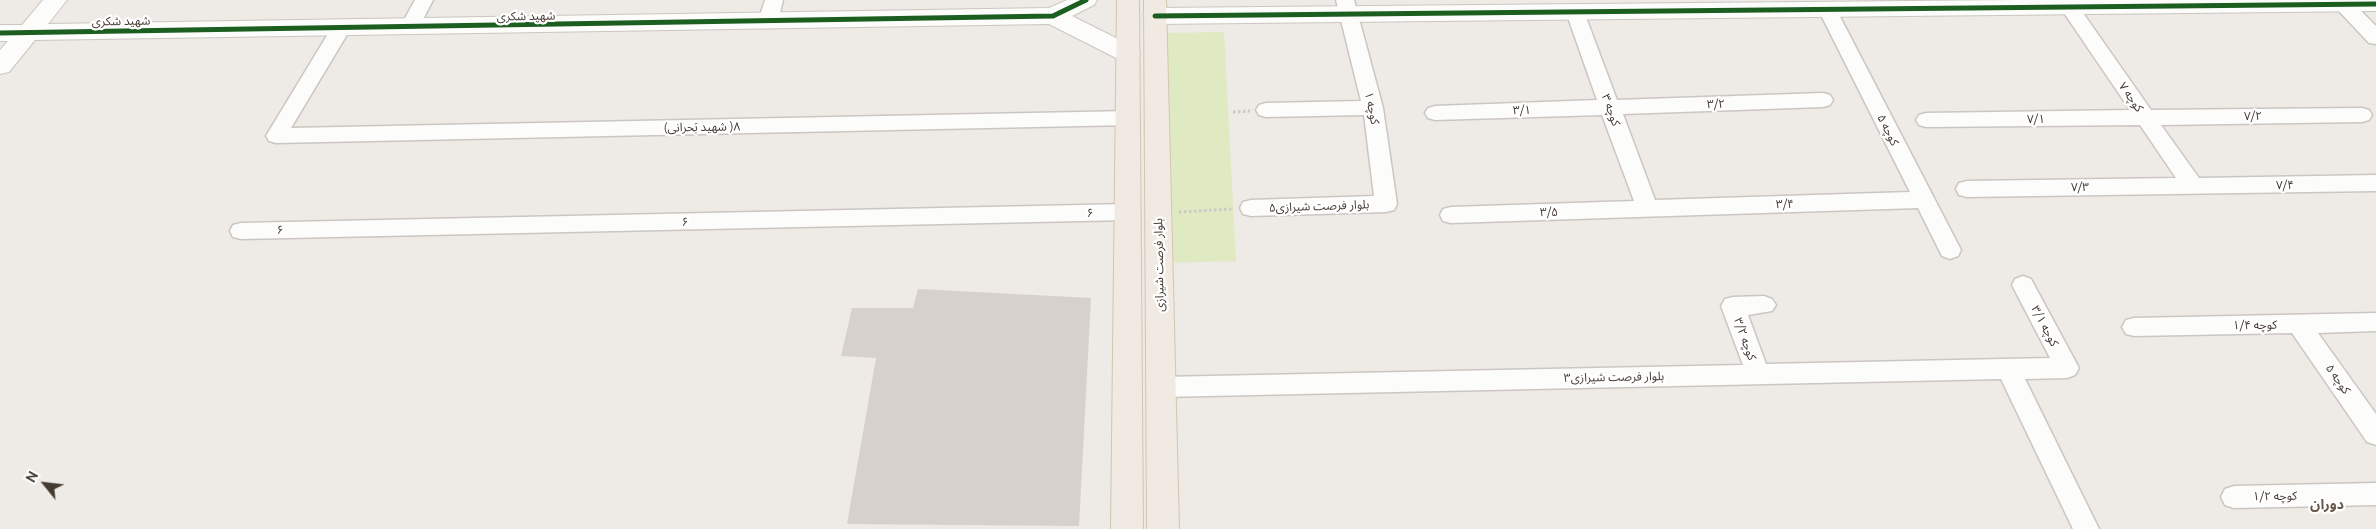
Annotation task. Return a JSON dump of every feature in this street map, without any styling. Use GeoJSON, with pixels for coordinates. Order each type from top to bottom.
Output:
{"type":"FeatureCollection","features":[{"type":"Feature","properties":{"kind":"main road"},"geometry":{"type":"LineString","coordinates":[[1126,529],[1128,0]]}},
{"type":"Feature","properties":{"kind":"main road","name":"بلوار فرصت شیرازی"},"geometry":{"type":"LineString","coordinates":[[1155,8],[1163,529]]}},
{"type":"Feature","properties":{"kind":"street"},"geometry":{"type":"LineString","coordinates":[[0,66],[56,0]]}},
{"type":"Feature","properties":{"kind":"street"},"geometry":{"type":"LineString","coordinates":[[410,27],[424,0]]}},
{"type":"Feature","properties":{"kind":"street"},"geometry":{"type":"LineString","coordinates":[[768,22],[774,0]]}},
{"type":"Feature","properties":{"kind":"street"},"geometry":{"type":"LineString","coordinates":[[1053,16],[1086,0]]}},
{"type":"Feature","properties":{"kind":"street"},"geometry":{"type":"LineString","coordinates":[[1155,8],[1507,6],[1575,12],[1801,5],[1827,10],[2016,4],[2069,7],[2376,4]]}},
{"type":"Feature","properties":{"kind":"street"},"geometry":{"type":"LineString","coordinates":[[2342,4],[2376,38]]}},
{"type":"Feature","properties":{"kind":"street","name":"کوچه ۱"},"geometry":{"type":"LineString","coordinates":[[1346,7],[1373,108],[1386,204]]}},
{"type":"Feature","properties":{"kind":"street","name":"کوچه ۷"},"geometry":{"type":"LineString","coordinates":[[2069,7],[2193,186]]}},
{"type":"Feature","properties":{"kind":"street","name":"کوچه ۵"},"geometry":{"type":"LineString","coordinates":[[1827,10],[1950,250]]}},
{"type":"Feature","properties":{"kind":"street","name":"کوچه ۳"},"geometry":{"type":"LineString","coordinates":[[1575,12],[1647,208]]}},
{"type":"Feature","properties":{"kind":"street"},"geometry":{"type":"LineString","coordinates":[[1053,16],[1128,54]]}},
{"type":"Feature","properties":{"kind":"street","name":"شهید شکری"},"geometry":{"type":"LineString","coordinates":[[0,33],[1053,16]]}},
{"type":"Feature","properties":{"kind":"street","name":"(شهید بَحرانی )۸"},"geometry":{"type":"LineString","coordinates":[[341,28],[276,136],[1128,118]]}},
{"type":"Feature","properties":{"kind":"street","name":"۳/۲"},"geometry":{"type":"LineString","coordinates":[[1610,107],[1823,100]]}},
{"type":"Feature","properties":{"kind":"street","name":"۳/۱"},"geometry":{"type":"LineString","coordinates":[[1435,113],[1610,107]]}},
{"type":"Feature","properties":{"kind":"street"},"geometry":{"type":"LineString","coordinates":[[1266,110],[1373,108]]}},
{"type":"Feature","properties":{"kind":"street","name":"۷/۲"},"geometry":{"type":"LineString","coordinates":[[2145,117],[2362,115]]}},
{"type":"Feature","properties":{"kind":"street","name":"۷/۱"},"geometry":{"type":"LineString","coordinates":[[1926,120],[2145,117]]}},
{"type":"Feature","properties":{"kind":"street","name":"۷/۴"},"geometry":{"type":"LineString","coordinates":[[2193,186],[2376,183]]}},
{"type":"Feature","properties":{"kind":"street","name":"۷/۳"},"geometry":{"type":"LineString","coordinates":[[1967,189],[2193,186]]}},
{"type":"Feature","properties":{"kind":"street","name":"۳/۴"},"geometry":{"type":"LineString","coordinates":[[1647,208],[1924,200]]}},
{"type":"Feature","properties":{"kind":"street","name":"بلوار فرصت شیرازی۵"},"geometry":{"type":"LineString","coordinates":[[1251,208],[1386,204]]}},
{"type":"Feature","properties":{"kind":"street","name":"۳/۵"},"geometry":{"type":"LineString","coordinates":[[1451,216],[1647,208]]}},
{"type":"Feature","properties":{"kind":"street","name":"۶"},"geometry":{"type":"LineString","coordinates":[[241,231],[1128,212]]}},
{"type":"Feature","properties":{"kind":"street","name":"کوچه ۳/۱"},"geometry":{"type":"LineString","coordinates":[[2023,285],[2067,368]]}},
{"type":"Feature","properties":{"kind":"street","name":"کوچه ۳/۲"},"geometry":{"type":"LineString","coordinates":[[1758,374],[1733,306],[1764,305]]}},
{"type":"Feature","properties":{"kind":"street","name":"کوچه ۱/۴"},"geometry":{"type":"LineString","coordinates":[[2134,327],[2376,322]]}},
{"type":"Feature","properties":{"kind":"street","name":"کوچه ۵"},"geometry":{"type":"LineString","coordinates":[[2299,324],[2376,434]]}},
{"type":"Feature","properties":{"kind":"street","name":"۳بلوار فرصت شیرازی"},"geometry":{"type":"LineString","coordinates":[[1161,387],[2067,368]]}},
{"type":"Feature","properties":{"kind":"street"},"geometry":{"type":"LineString","coordinates":[[2008,369],[2086,529]]}},
{"type":"Feature","properties":{"kind":"street","name":"کوچه ۱/۲"},"geometry":{"type":"LineString","coordinates":[[2234,496],[2376,494]]}},
{"type":"Feature","properties":{"kind":"path"},"geometry":{"type":"LineString","coordinates":[[1158,213],[1251,208]]}},
{"type":"Feature","properties":{"kind":"green space"},"geometry":{"type":"Polygon","coordinates":[[[1224,32],[1236,261],[1167,263],[1164,33],[1224,32]]]}},
{"type":"Feature","properties":{"kind":"building"},"geometry":{"type":"Polygon","coordinates":[[[918,289],[1091,298],[1079,526],[847,524],[876,358],[841,356],[852,308],[913,308],[918,289]]]}},
{"type":"Feature","properties":{"kind":"cycle path"},"geometry":{"type":"LineString","coordinates":[[0,33],[1053,16],[1086,0]]}},
{"type":"Feature","properties":{"kind":"cycle path"},"geometry":{"type":"LineString","coordinates":[[1155,16],[2376,4]]}},
{"type":"Feature","properties":{"kind":"district","name":"دوران"},"geometry":{"type":"Point","coordinates":[2327,504]}}]}
